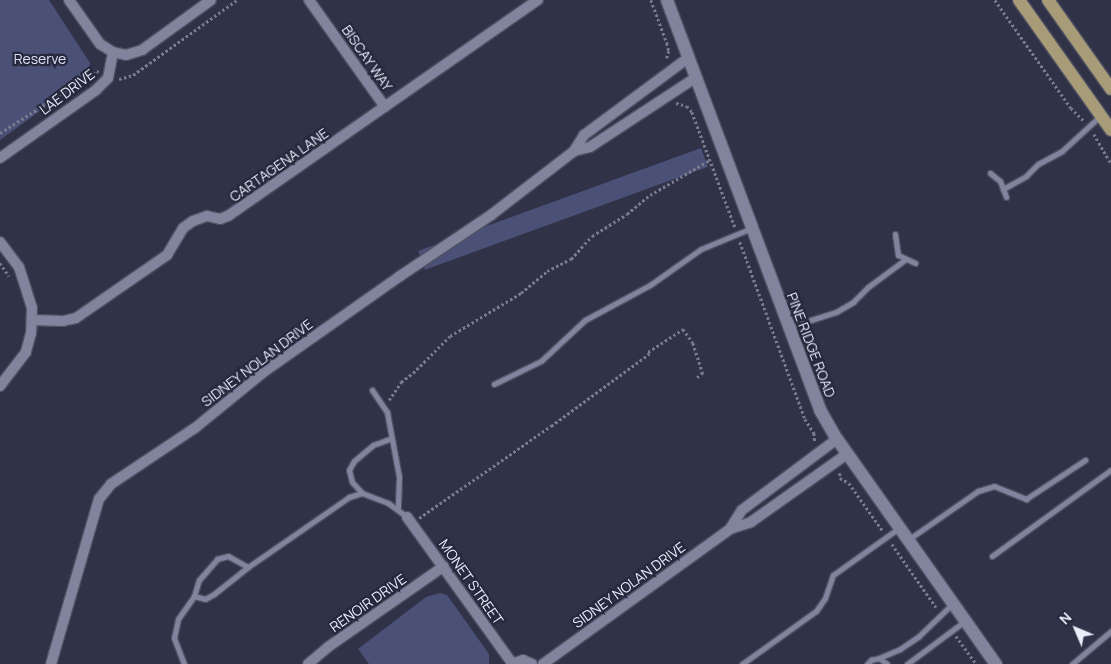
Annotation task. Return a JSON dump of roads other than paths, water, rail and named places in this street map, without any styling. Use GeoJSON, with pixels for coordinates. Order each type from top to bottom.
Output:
{"type":"FeatureCollection","features":[{"type":"Feature","properties":{"kind":"main road"},"geometry":{"type":"LineString","coordinates":[[1019,0],[1111,130]]}},
{"type":"Feature","properties":{"kind":"main road"},"geometry":{"type":"LineString","coordinates":[[1048,0],[1111,89]]}},
{"type":"Feature","properties":{"kind":"street"},"geometry":{"type":"LineString","coordinates":[[69,0],[100,44],[113,52],[126,55],[142,50],[211,0]]}},
{"type":"Feature","properties":{"kind":"street","name":"BISCAY WAY"},"geometry":{"type":"LineString","coordinates":[[309,0],[385,107]]}},
{"type":"Feature","properties":{"kind":"street","name":"CARTAGENA LANE"},"geometry":{"type":"LineString","coordinates":[[32,320],[62,321],[76,318],[167,255],[183,228],[193,221],[207,216],[220,219],[228,216],[538,0]]}},
{"type":"Feature","properties":{"kind":"street","name":"PINE RIDGE ROAD"},"geometry":{"type":"LineString","coordinates":[[667,0],[820,410],[837,439],[996,664]]}},
{"type":"Feature","properties":{"kind":"street","name":"LAE DRIVE"},"geometry":{"type":"LineString","coordinates":[[0,158],[96,90],[108,78],[113,52]]}},
{"type":"Feature","properties":{"kind":"street","name":"SIDNEY NOLAN DRIVE"},"geometry":{"type":"LineString","coordinates":[[51,664],[99,499],[111,484],[195,428],[265,371],[491,215],[574,151],[584,136],[688,58]]}},
{"type":"Feature","properties":{"kind":"street","name":"SIDNEY NOLAN DRIVE"},"geometry":{"type":"LineString","coordinates":[[574,151],[590,147],[695,78]]}},
{"type":"Feature","properties":{"kind":"street"},"geometry":{"type":"LineString","coordinates":[[0,242],[19,267],[32,308],[32,320],[26,352],[0,386]]}},
{"type":"Feature","properties":{"kind":"street","name":"SIDNEY NOLAN DRIVE"},"geometry":{"type":"LineString","coordinates":[[730,529],[742,510],[837,439]]}},
{"type":"Feature","properties":{"kind":"street","name":"SIDNEY NOLAN DRIVE"},"geometry":{"type":"LineString","coordinates":[[543,664],[730,529],[751,522],[848,454]]}},
{"type":"Feature","properties":{"kind":"street","name":"MONET STREET"},"geometry":{"type":"LineString","coordinates":[[410,520],[511,664]]}},
{"type":"Feature","properties":{"kind":"street","name":"RENOIR DRIVE"},"geometry":{"type":"LineString","coordinates":[[308,664],[328,647],[444,566]]}},
{"type":"Feature","properties":{"kind":"street"},"geometry":{"type":"LineString","coordinates":[[511,664],[522,660],[532,664]]}},
{"type":"Feature","properties":{"kind":"lane"},"geometry":{"type":"LineString","coordinates":[[1004,189],[1026,176],[1038,164],[1062,151],[1101,116]]}},
{"type":"Feature","properties":{"kind":"lane"},"geometry":{"type":"LineString","coordinates":[[990,173],[1000,181],[1006,198]]}},
{"type":"Feature","properties":{"kind":"lane"},"geometry":{"type":"LineString","coordinates":[[494,384],[540,362],[585,320],[650,285],[701,249],[752,228]]}},
{"type":"Feature","properties":{"kind":"lane"},"geometry":{"type":"LineString","coordinates":[[895,234],[898,255],[915,263]]}},
{"type":"Feature","properties":{"kind":"lane"},"geometry":{"type":"LineString","coordinates":[[789,328],[836,312],[853,302],[868,287],[906,259]]}},
{"type":"Feature","properties":{"kind":"lane"},"geometry":{"type":"LineString","coordinates":[[372,390],[387,412],[399,477],[398,509]]}},
{"type":"Feature","properties":{"kind":"lane"},"geometry":{"type":"LineString","coordinates":[[392,438],[373,445],[354,461],[349,470],[352,482],[362,493],[398,509],[410,520]]}},
{"type":"Feature","properties":{"kind":"lane"},"geometry":{"type":"LineString","coordinates":[[908,540],[978,491],[994,486],[1026,499],[1085,460]]}},
{"type":"Feature","properties":{"kind":"lane"},"geometry":{"type":"LineString","coordinates":[[992,556],[1111,470]]}},
{"type":"Feature","properties":{"kind":"lane"},"geometry":{"type":"LineString","coordinates":[[194,596],[205,599],[214,594],[248,567],[325,512],[349,497],[362,493]]}},
{"type":"Feature","properties":{"kind":"lane"},"geometry":{"type":"LineString","coordinates":[[742,664],[816,611],[825,598],[833,575],[900,527]]}},
{"type":"Feature","properties":{"kind":"lane"},"geometry":{"type":"LineString","coordinates":[[184,664],[174,638],[178,619],[187,603],[194,596],[199,580],[217,559],[228,556],[248,567]]}},
{"type":"Feature","properties":{"kind":"lane"},"geometry":{"type":"LineString","coordinates":[[867,664],[871,660],[900,649],[919,636],[953,602]]}},
{"type":"Feature","properties":{"kind":"lane"},"geometry":{"type":"LineString","coordinates":[[908,664],[966,621]]}},
{"type":"Feature","properties":{"kind":"lane"},"geometry":{"type":"LineString","coordinates":[[1072,664],[1111,630]]}},
{"type":"Feature","properties":{"kind":"lane"},"geometry":{"type":"LineString","coordinates":[[879,658],[888,664]]}},
{"type":"Feature","properties":{"kind":"park label","name":"Reserve"},"geometry":{"type":"Point","coordinates":[40,59]}}]}
